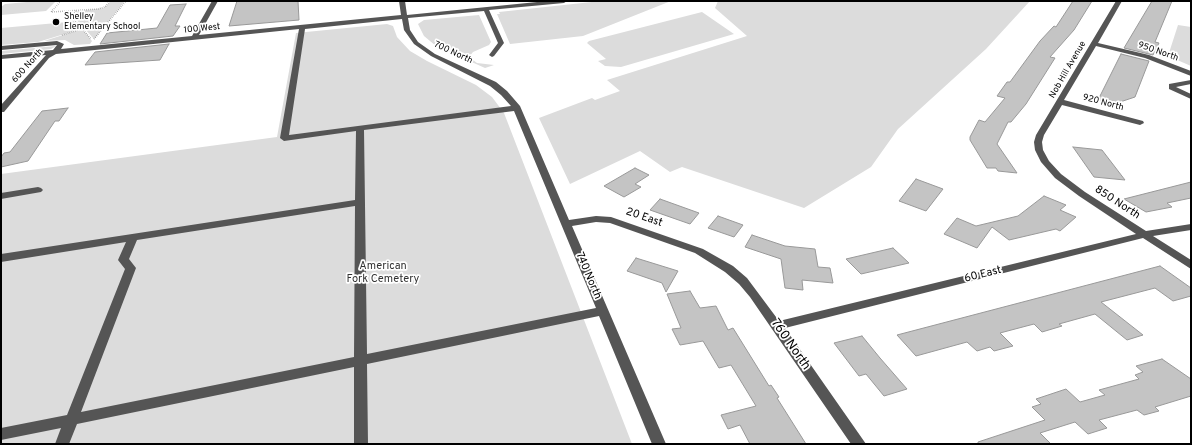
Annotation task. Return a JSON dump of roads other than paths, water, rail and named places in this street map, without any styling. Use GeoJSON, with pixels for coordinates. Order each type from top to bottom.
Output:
{"type":"FeatureCollection","features":[{"type":"Feature","properties":{"kind":"street"},"geometry":{"type":"LineString","coordinates":[[194,38],[215,1]]}},
{"type":"Feature","properties":{"kind":"street","name":"700 North"},"geometry":{"type":"LineString","coordinates":[[402,1],[404,18],[409,35],[420,46],[433,55],[490,82],[504,93],[517,108]]}},
{"type":"Feature","properties":{"kind":"street","name":"100 West"},"geometry":{"type":"LineString","coordinates":[[1,57],[564,1]]}},
{"type":"Feature","properties":{"kind":"street","name":"Nob Hill Avenue"},"geometry":{"type":"LineString","coordinates":[[1039,150],[1038,142],[1040,135],[1061,102],[1119,1]]}},
{"type":"Feature","properties":{"kind":"street"},"geometry":{"type":"LineString","coordinates":[[486,9],[501,43],[492,55]]}},
{"type":"Feature","properties":{"kind":"street"},"geometry":{"type":"LineString","coordinates":[[302,28],[284,138],[517,108]]}},
{"type":"Feature","properties":{"kind":"street"},"geometry":{"type":"LineString","coordinates":[[1,48],[57,43],[61,44],[57,50],[52,52]]}},
{"type":"Feature","properties":{"kind":"street","name":"950 North"},"geometry":{"type":"LineString","coordinates":[[1094,44],[1147,56],[1191,74]]}},
{"type":"Feature","properties":{"kind":"street","name":"600 North"},"geometry":{"type":"LineString","coordinates":[[1,110],[52,52]]}},
{"type":"Feature","properties":{"kind":"street"},"geometry":{"type":"LineString","coordinates":[[1191,82],[1172,86],[1173,89],[1191,97]]}},
{"type":"Feature","properties":{"kind":"street","name":"920 North"},"geometry":{"type":"LineString","coordinates":[[1061,102],[1140,123]]}},
{"type":"Feature","properties":{"kind":"street","name":"740 North"},"geometry":{"type":"LineString","coordinates":[[517,108],[659,444]]}},
{"type":"Feature","properties":{"kind":"street"},"geometry":{"type":"LineString","coordinates":[[360,128],[361,444]]}},
{"type":"Feature","properties":{"kind":"street","name":"850 North"},"geometry":{"type":"LineString","coordinates":[[1039,150],[1045,162],[1058,176],[1082,194],[1191,265]]}},
{"type":"Feature","properties":{"kind":"street"},"geometry":{"type":"LineString","coordinates":[[1,196],[38,190]]}},
{"type":"Feature","properties":{"kind":"street"},"geometry":{"type":"LineString","coordinates":[[1,258],[361,202]]}},
{"type":"Feature","properties":{"kind":"street","name":"20 East"},"geometry":{"type":"LineString","coordinates":[[566,224],[596,219],[611,220],[686,246],[710,257]]}},
{"type":"Feature","properties":{"kind":"street","name":"60 East"},"geometry":{"type":"LineString","coordinates":[[776,326],[1145,235],[1191,227]]}},
{"type":"Feature","properties":{"kind":"street"},"geometry":{"type":"LineString","coordinates":[[62,444],[131,268],[123,260],[133,238]]}},
{"type":"Feature","properties":{"kind":"street","name":"760 North"},"geometry":{"type":"LineString","coordinates":[[710,257],[743,281],[859,444]]}},
{"type":"Feature","properties":{"kind":"street"},"geometry":{"type":"LineString","coordinates":[[1,434],[603,311]]}},
{"type":"Feature","properties":{"kind":"place","name":"Shelley Elementary School"},"geometry":{"type":"Point","coordinates":[56,22]}},
{"type":"Feature","properties":{"kind":"park label","name":"American Fork Cemetery"},"geometry":{"type":"Point","coordinates":[383,273]}}]}
